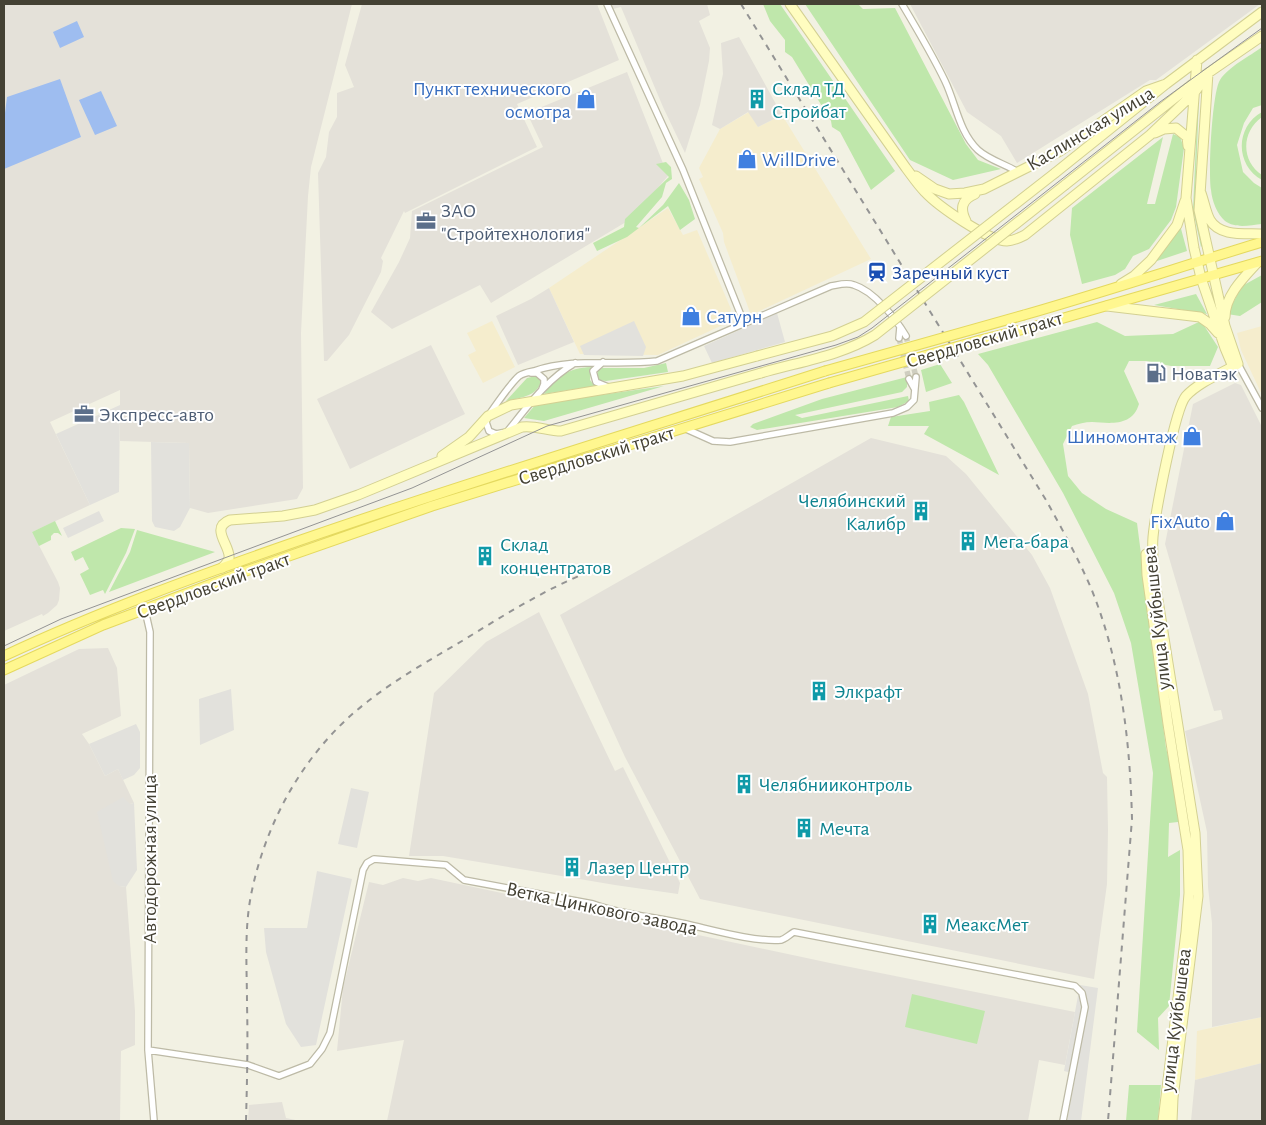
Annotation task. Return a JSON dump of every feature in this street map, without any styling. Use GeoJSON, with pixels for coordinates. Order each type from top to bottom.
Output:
{"type":"FeatureCollection","features":[{"type":"Feature","properties":{"kind":"main road"},"geometry":{"type":"LineString","coordinates":[[790,4],[906,168]]}},
{"type":"Feature","properties":{"kind":"main road"},"geometry":{"type":"LineString","coordinates":[[222,568],[228,561],[228,553],[221,531],[226,521],[236,518],[283,516],[315,510],[358,495],[425,467],[458,446],[488,416],[503,408],[537,396],[612,388],[683,376],[832,336],[864,322],[1166,84],[1262,12]]}},
{"type":"Feature","properties":{"kind":"main road","name":"Каслинская улица"},"geometry":{"type":"LineString","coordinates":[[425,467],[506,432],[528,426],[561,431],[862,343],[1195,82],[1262,36]]}},
{"type":"Feature","properties":{"kind":"main road"},"geometry":{"type":"LineString","coordinates":[[1197,60],[1208,74],[1198,210],[1208,258],[1235,363]]}},
{"type":"Feature","properties":{"kind":"main road"},"geometry":{"type":"LineString","coordinates":[[1111,290],[1134,276],[1151,260],[1177,224],[1186,198],[1197,60]]}},
{"type":"Feature","properties":{"kind":"main road","name":"Каслинская улица"},"geometry":{"type":"LineString","coordinates":[[906,168],[926,193],[939,205],[992,238],[1006,241],[1014,240],[1025,235],[1150,135],[1194,93],[1208,74]]}},
{"type":"Feature","properties":{"kind":"main road","name":"Каслинская улица"},"geometry":{"type":"LineString","coordinates":[[906,168],[935,189],[949,194],[984,189],[1060,150],[1146,91],[1166,84]]}},
{"type":"Feature","properties":{"kind":"main road"},"geometry":{"type":"LineString","coordinates":[[1150,135],[1164,129],[1176,128],[1186,137],[1190,155]]}},
{"type":"Feature","properties":{"kind":"main road"},"geometry":{"type":"LineString","coordinates":[[1199,186],[1210,220],[1218,228],[1227,232],[1262,234]]}},
{"type":"Feature","properties":{"kind":"main road"},"geometry":{"type":"LineString","coordinates":[[967,223],[962,212],[967,198],[984,189]]}},
{"type":"Feature","properties":{"kind":"main road"},"geometry":{"type":"LineString","coordinates":[[1186,198],[1201,278],[1222,339],[1235,363]]}},
{"type":"Feature","properties":{"kind":"main road","name":"Свердловский тракт"},"geometry":{"type":"LineString","coordinates":[[4,656],[70,625],[141,598],[250,558],[415,502],[825,371],[1111,290],[1197,261],[1262,242]]}},
{"type":"Feature","properties":{"kind":"main road"},"geometry":{"type":"LineString","coordinates":[[1225,325],[1225,309],[1238,283],[1260,262]]}},
{"type":"Feature","properties":{"kind":"main road","name":"Свердловский тракт"},"geometry":{"type":"LineString","coordinates":[[4,670],[96,628],[246,571],[432,506],[829,383],[1260,262]]}},
{"type":"Feature","properties":{"kind":"main road"},"geometry":{"type":"LineString","coordinates":[[1104,305],[1200,317],[1210,324],[1222,339]]}},
{"type":"Feature","properties":{"kind":"main road","name":"улица Куйбышева"},"geometry":{"type":"LineString","coordinates":[[1172,1121],[1190,933],[1188,850],[1164,659],[1147,576],[1147,538],[1175,408],[1182,393],[1190,386],[1235,363]]}},
{"type":"Feature","properties":{"kind":"main road"},"geometry":{"type":"LineString","coordinates":[[228,553],[236,557],[250,558]]}},
{"type":"Feature","properties":{"kind":"main road","name":"Автодорожная улица"},"geometry":{"type":"LineString","coordinates":[[141,598],[144,610]]}},
{"type":"Feature","properties":{"kind":"main road","name":"улица Куйбышева"},"geometry":{"type":"LineString","coordinates":[[1163,1121],[1190,933]]}},
{"type":"Feature","properties":{"kind":"street"},"geometry":{"type":"LineString","coordinates":[[607,4],[683,170],[744,322]]}},
{"type":"Feature","properties":{"kind":"street"},"geometry":{"type":"LineString","coordinates":[[902,4],[946,84],[958,119],[971,143],[979,152],[1018,172]]}},
{"type":"Feature","properties":{"kind":"street"},"geometry":{"type":"LineString","coordinates":[[576,363],[559,372],[506,432],[491,433],[486,426],[488,416],[520,376],[529,372],[556,365],[576,363],[638,363],[657,361],[831,286],[844,283],[859,287],[872,295],[900,325],[902,337]]}},
{"type":"Feature","properties":{"kind":"street"},"geometry":{"type":"LineString","coordinates":[[603,362],[593,371],[593,376],[600,385],[612,388]]}},
{"type":"Feature","properties":{"kind":"street"},"geometry":{"type":"LineString","coordinates":[[1235,363],[1262,408]]}},
{"type":"Feature","properties":{"kind":"street"},"geometry":{"type":"LineString","coordinates":[[529,372],[537,373],[544,379],[544,384],[537,396]]}},
{"type":"Feature","properties":{"kind":"street"},"geometry":{"type":"LineString","coordinates":[[684,428],[713,441],[730,442],[893,413],[907,407],[914,400],[912,378]]}},
{"type":"Feature","properties":{"kind":"street","name":"Автодорожная улица"},"geometry":{"type":"LineString","coordinates":[[144,610],[150,632],[148,1050],[154,1121]]}},
{"type":"Feature","properties":{"kind":"street","name":"Ветка Цинкового завода"},"geometry":{"type":"LineString","coordinates":[[148,1050],[248,1065],[279,1076],[310,1064],[322,1049],[330,1033],[363,870],[367,863],[374,859],[446,864],[464,880],[593,904],[613,911],[718,932],[767,940],[783,940],[794,932],[1075,986],[1082,992],[1085,1007],[1063,1121]]}},
{"type":"Feature","properties":{"kind":"shaded area"},"geometry":{"type":"Polygon","coordinates":[[[4,4],[352,4],[311,167],[301,333],[303,488],[297,499],[208,513],[190,508],[189,443],[120,441],[120,390],[50,422],[90,505],[32,532],[58,582],[60,588],[59,600],[57,605],[43,616],[42,614],[4,631],[5,42],[4,4]]]}},
{"type":"Feature","properties":{"kind":"shaded area"},"geometry":{"type":"Polygon","coordinates":[[[362,4],[597,4],[619,60],[517,104],[537,147],[405,213],[404,211],[381,258],[383,261],[381,272],[349,335],[327,361],[324,361],[318,173],[326,157],[329,132],[337,117],[337,93],[354,87],[345,65],[362,4]]]}},
{"type":"Feature","properties":{"kind":"shaded area"},"geometry":{"type":"Polygon","coordinates":[[[610,4],[707,4],[710,15],[699,21],[710,48],[709,61],[700,105],[685,153],[663,107],[621,7],[613,9],[610,4]]]}},
{"type":"Feature","properties":{"kind":"shaded area"},"geometry":{"type":"Polygon","coordinates":[[[910,4],[1260,4],[1156,80],[1150,80],[1017,163],[1001,136],[967,112],[910,4]]]}},
{"type":"Feature","properties":{"kind":"shaded area"},"geometry":{"type":"Polygon","coordinates":[[[739,37],[782,115],[758,127],[748,112],[720,129],[712,125],[723,74],[721,43],[739,37]]]}},
{"type":"Feature","properties":{"kind":"shaded area"},"geometry":{"type":"Polygon","coordinates":[[[627,72],[668,176],[631,219],[491,303],[480,285],[392,329],[371,312],[410,238],[412,211],[543,147],[527,113],[627,72]]]}},
{"type":"Feature","properties":{"kind":"shaded area"},"geometry":{"type":"Polygon","coordinates":[[[749,112],[758,127],[782,115],[871,259],[751,315],[724,242],[723,233],[699,179],[703,177],[699,168],[720,129],[749,112]]]}},
{"type":"Feature","properties":{"kind":"shaded area"},"geometry":{"type":"Polygon","coordinates":[[[668,208],[683,235],[697,230],[731,309],[729,322],[658,355],[580,354],[549,288],[668,208]]]}},
{"type":"Feature","properties":{"kind":"shaded area"},"geometry":{"type":"Polygon","coordinates":[[[549,288],[574,342],[518,365],[496,316],[549,288]]]}},
{"type":"Feature","properties":{"kind":"shaded area"},"geometry":{"type":"Polygon","coordinates":[[[777,313],[785,342],[712,363],[704,346],[777,313]]]}},
{"type":"Feature","properties":{"kind":"shaded area"},"geometry":{"type":"Polygon","coordinates":[[[492,321],[515,367],[483,383],[468,355],[476,351],[467,333],[492,321]]]}},
{"type":"Feature","properties":{"kind":"shaded area"},"geometry":{"type":"Polygon","coordinates":[[[634,321],[646,347],[643,356],[584,355],[580,346],[634,321]]]}},
{"type":"Feature","properties":{"kind":"shaded area"},"geometry":{"type":"Polygon","coordinates":[[[1262,326],[1262,395],[1241,350],[1237,333],[1262,326]]]}},
{"type":"Feature","properties":{"kind":"shaded area"},"geometry":{"type":"Polygon","coordinates":[[[431,345],[465,414],[350,469],[317,399],[431,345]]]}},
{"type":"Feature","properties":{"kind":"shaded area"},"geometry":{"type":"Polygon","coordinates":[[[1235,383],[1241,385],[1262,427],[1262,1017],[1212,1027],[1212,923],[1208,887],[1207,832],[1185,731],[1223,719],[1221,710],[1214,711],[1165,544],[1193,404],[1235,383]]]}},
{"type":"Feature","properties":{"kind":"shaded area"},"geometry":{"type":"Polygon","coordinates":[[[120,405],[119,492],[90,505],[56,434],[120,405]]]}},
{"type":"Feature","properties":{"kind":"shaded area"},"geometry":{"type":"Polygon","coordinates":[[[871,438],[946,456],[966,474],[1032,555],[1050,588],[1088,694],[1103,773],[1107,777],[1107,884],[1094,979],[700,899],[625,757],[560,615],[871,438]]]}},
{"type":"Feature","properties":{"kind":"shaded area"},"geometry":{"type":"Polygon","coordinates":[[[151,442],[189,443],[190,508],[180,527],[174,531],[155,527],[152,521],[151,442]]]}},
{"type":"Feature","properties":{"kind":"shaded area"},"geometry":{"type":"Polygon","coordinates":[[[99,511],[104,521],[68,538],[63,528],[99,511]]]}},
{"type":"Feature","properties":{"kind":"shaded area"},"geometry":{"type":"Polygon","coordinates":[[[539,612],[615,771],[623,767],[680,883],[678,894],[443,856],[409,856],[434,693],[486,642],[539,612]]]}},
{"type":"Feature","properties":{"kind":"shaded area"},"geometry":{"type":"Polygon","coordinates":[[[108,648],[117,668],[121,716],[82,734],[105,776],[118,769],[134,803],[130,804],[119,886],[126,887],[135,1011],[135,1045],[121,1051],[120,1121],[4,1121],[4,685],[79,649],[108,648]]]}},
{"type":"Feature","properties":{"kind":"shaded area"},"geometry":{"type":"Polygon","coordinates":[[[231,689],[234,730],[200,745],[199,699],[231,689]]]}},
{"type":"Feature","properties":{"kind":"shaded area"},"geometry":{"type":"Polygon","coordinates":[[[136,724],[140,732],[140,768],[134,775],[123,780],[118,769],[105,776],[89,744],[136,724]]]}},
{"type":"Feature","properties":{"kind":"shaded area"},"geometry":{"type":"Polygon","coordinates":[[[351,788],[369,792],[357,848],[338,844],[351,788]]]}},
{"type":"Feature","properties":{"kind":"shaded area"},"geometry":{"type":"Polygon","coordinates":[[[123,797],[130,804],[134,803],[137,870],[126,887],[119,886],[113,881],[97,812],[123,797]]]}},
{"type":"Feature","properties":{"kind":"shaded area"},"geometry":{"type":"Polygon","coordinates":[[[317,871],[352,879],[316,1045],[301,1047],[286,1024],[266,952],[264,928],[307,928],[317,871]]]}},
{"type":"Feature","properties":{"kind":"shaded area"},"geometry":{"type":"Polygon","coordinates":[[[403,878],[418,881],[431,878],[830,963],[1075,1012],[1065,1065],[1039,1060],[1028,1121],[387,1121],[404,1040],[337,1051],[343,988],[369,882],[383,885],[403,878]]]}},
{"type":"Feature","properties":{"kind":"shaded area"},"geometry":{"type":"Polygon","coordinates":[[[1080,985],[1098,988],[1081,1121],[1067,1121],[1076,1074],[1064,1071],[1080,985]]]}},
{"type":"Feature","properties":{"kind":"shaded area"},"geometry":{"type":"Polygon","coordinates":[[[1262,1017],[1262,1063],[1195,1080],[1197,1031],[1262,1017]]]}},
{"type":"Feature","properties":{"kind":"shaded area"},"geometry":{"type":"Polygon","coordinates":[[[1262,1063],[1262,1121],[1191,1121],[1195,1080],[1262,1063]]]}},
{"type":"Feature","properties":{"kind":"shaded area"},"geometry":{"type":"Polygon","coordinates":[[[282,1102],[286,1118],[300,1121],[248,1121],[249,1105],[282,1102]]]}},
{"type":"Feature","properties":{"kind":"green space"},"geometry":{"type":"Polygon","coordinates":[[[763,4],[780,4],[895,171],[871,190],[840,132],[832,127],[831,121],[792,57],[785,52],[785,40],[770,21],[763,4]]]}},
{"type":"Feature","properties":{"kind":"green space"},"geometry":{"type":"Polygon","coordinates":[[[805,4],[858,4],[863,9],[895,8],[966,144],[978,160],[1001,169],[953,180],[910,160],[805,4]]]}},
{"type":"Feature","properties":{"kind":"green space"},"geometry":{"type":"Polygon","coordinates":[[[1262,47],[1262,105],[1253,108],[1244,123],[1237,145],[1243,172],[1262,188],[1262,224],[1238,226],[1222,218],[1215,207],[1212,194],[1210,151],[1215,100],[1217,87],[1224,75],[1262,47]]]}},
{"type":"Feature","properties":{"kind":"green space"},"geometry":{"type":"Polygon","coordinates":[[[1198,96],[1195,204],[1203,245],[1201,247],[1193,210],[1198,96]]]}},
{"type":"Feature","properties":{"kind":"green space"},"geometry":{"type":"Polygon","coordinates":[[[1262,112],[1262,117],[1250,130],[1246,146],[1250,162],[1262,175],[1262,180],[1247,165],[1243,156],[1242,146],[1243,136],[1247,127],[1262,112]]]}},
{"type":"Feature","properties":{"kind":"green space"},"geometry":{"type":"Polygon","coordinates":[[[1173,134],[1180,137],[1184,148],[1176,207],[1171,220],[1149,249],[1133,256],[1125,269],[1115,275],[1082,284],[1070,235],[1072,208],[1163,137],[1147,204],[1155,204],[1173,134]]]}},
{"type":"Feature","properties":{"kind":"green space"},"geometry":{"type":"Polygon","coordinates":[[[666,162],[671,167],[672,179],[666,183],[662,197],[636,227],[639,228],[627,237],[597,251],[593,243],[624,227],[625,219],[669,177],[656,164],[666,162]]]}},
{"type":"Feature","properties":{"kind":"green space"},"geometry":{"type":"Polygon","coordinates":[[[679,183],[689,200],[695,219],[680,230],[668,206],[639,228],[663,205],[679,183]]]}},
{"type":"Feature","properties":{"kind":"green space"},"geometry":{"type":"Polygon","coordinates":[[[1180,225],[1187,251],[1154,262],[1180,225]]]}},
{"type":"Feature","properties":{"kind":"green space"},"geometry":{"type":"Polygon","coordinates":[[[1262,275],[1262,302],[1240,316],[1227,314],[1242,286],[1262,275]]]}},
{"type":"Feature","properties":{"kind":"green space"},"geometry":{"type":"Polygon","coordinates":[[[1196,294],[1207,314],[1154,305],[1196,294]]]}},
{"type":"Feature","properties":{"kind":"green space"},"geometry":{"type":"Polygon","coordinates":[[[1201,321],[1218,347],[1210,366],[1171,366],[1146,361],[1129,361],[1124,371],[1139,404],[1136,411],[1131,417],[1120,422],[1089,422],[1072,426],[1063,444],[1068,476],[1082,493],[1106,509],[1137,523],[1166,748],[1179,799],[1178,822],[1169,823],[1168,857],[1180,850],[1180,895],[1169,1006],[1158,1018],[1159,1050],[1137,1032],[1153,773],[1131,643],[1114,593],[1063,493],[988,365],[978,354],[1097,322],[1125,336],[1173,334],[1201,321]]]}},
{"type":"Feature","properties":{"kind":"green space"},"geometry":{"type":"Polygon","coordinates":[[[666,363],[668,372],[606,381],[599,380],[597,375],[598,370],[602,368],[644,368],[666,363]]]}},
{"type":"Feature","properties":{"kind":"green space"},"geometry":{"type":"Polygon","coordinates":[[[940,364],[952,383],[926,392],[921,370],[940,364]]]}},
{"type":"Feature","properties":{"kind":"green space"},"geometry":{"type":"Polygon","coordinates":[[[591,367],[590,380],[595,386],[544,394],[564,374],[576,369],[591,367]]]}},
{"type":"Feature","properties":{"kind":"green space"},"geometry":{"type":"Polygon","coordinates":[[[536,376],[541,378],[537,389],[523,397],[506,401],[527,378],[536,376]]]}},
{"type":"Feature","properties":{"kind":"green space"},"geometry":{"type":"Polygon","coordinates":[[[907,377],[907,387],[902,392],[795,415],[802,418],[908,396],[909,401],[898,407],[757,430],[750,427],[753,424],[822,399],[907,377]]]}},
{"type":"Feature","properties":{"kind":"green space"},"geometry":{"type":"Polygon","coordinates":[[[664,386],[544,421],[524,418],[536,404],[664,386]]]}},
{"type":"Feature","properties":{"kind":"green space"},"geometry":{"type":"Polygon","coordinates":[[[959,395],[999,475],[924,434],[929,426],[888,426],[891,417],[930,411],[929,402],[959,395]]]}},
{"type":"Feature","properties":{"kind":"green space"},"geometry":{"type":"Polygon","coordinates":[[[55,521],[62,536],[54,533],[51,536],[51,540],[39,546],[32,532],[55,521]]]}},
{"type":"Feature","properties":{"kind":"green space"},"geometry":{"type":"Polygon","coordinates":[[[121,528],[135,529],[126,553],[105,594],[103,590],[90,595],[80,574],[89,569],[83,557],[75,561],[71,552],[121,528]]]}},
{"type":"Feature","properties":{"kind":"green space"},"geometry":{"type":"Polygon","coordinates":[[[137,530],[215,552],[109,592],[130,552],[137,530]]]}},
{"type":"Feature","properties":{"kind":"green space"},"geometry":{"type":"Polygon","coordinates":[[[912,994],[985,1011],[977,1044],[905,1027],[912,994]]]}},
{"type":"Feature","properties":{"kind":"green space"},"geometry":{"type":"Polygon","coordinates":[[[1129,1085],[1161,1085],[1158,1121],[1126,1121],[1129,1085]]]}},
{"type":"Feature","properties":{"kind":"water"},"geometry":{"type":"Polygon","coordinates":[[[77,21],[84,37],[60,48],[53,32],[77,21]]]}},
{"type":"Feature","properties":{"kind":"water"},"geometry":{"type":"Polygon","coordinates":[[[60,79],[81,137],[4,169],[4,121],[7,97],[60,79]]]}},
{"type":"Feature","properties":{"kind":"water"},"geometry":{"type":"Polygon","coordinates":[[[101,91],[117,126],[95,135],[79,100],[101,91]]]}},
{"type":"Feature","properties":{"kind":"tunnel"},"geometry":{"type":"LineString","coordinates":[[906,336],[916,377]]}},
{"type":"Feature","properties":{"kind":"tunnel"},"geometry":{"type":"LineString","coordinates":[[899,338],[909,379]]}},
{"type":"Feature","properties":{"kind":"tram line"},"geometry":{"type":"LineString","coordinates":[[4,646],[61,619],[412,488],[547,426],[836,345],[858,337],[1160,102],[1262,28]]}},
{"type":"Feature","properties":{"kind":"railway"},"geometry":{"type":"LineString","coordinates":[[741,4],[1046,500],[1081,566],[1101,616],[1110,644],[1122,702],[1129,760],[1132,819],[1108,1121]]}},
{"type":"Feature","properties":{"kind":"railway"},"geometry":{"type":"LineString","coordinates":[[246,1121],[247,922],[251,895],[267,840],[278,813],[292,788],[307,764],[325,741],[367,702],[413,670],[520,606],[581,575]]}},
{"type":"Feature","properties":{"kind":"place","name":"Пункт технического осмотра"},"geometry":{"type":"Point","coordinates":[586,99]}},
{"type":"Feature","properties":{"kind":"place","name":"Склад ТД Стройбат"},"geometry":{"type":"Point","coordinates":[757,99]}},
{"type":"Feature","properties":{"kind":"place","name":"WillDrive"},"geometry":{"type":"Point","coordinates":[747,159]}},
{"type":"Feature","properties":{"kind":"place","name":"ЗАО \"Стройтехнология\""},"geometry":{"type":"Point","coordinates":[426,221]}},
{"type":"Feature","properties":{"kind":"place","name":"Заречный куст"},"geometry":{"type":"Point","coordinates":[877,272]}},
{"type":"Feature","properties":{"kind":"place","name":"Сатурн"},"geometry":{"type":"Point","coordinates":[691,316]}},
{"type":"Feature","properties":{"kind":"place","name":"Новатэк"},"geometry":{"type":"Point","coordinates":[1156,373]}},
{"type":"Feature","properties":{"kind":"place","name":"Экспресс-авто"},"geometry":{"type":"Point","coordinates":[84,414]}},
{"type":"Feature","properties":{"kind":"place","name":"Шиномонтаж"},"geometry":{"type":"Point","coordinates":[1192,436]}},
{"type":"Feature","properties":{"kind":"place","name":"Челябинский Калибр"},"geometry":{"type":"Point","coordinates":[921,511]}},
{"type":"Feature","properties":{"kind":"place","name":"FixAuto"},"geometry":{"type":"Point","coordinates":[1225,521]}},
{"type":"Feature","properties":{"kind":"place","name":"Мега-бара"},"geometry":{"type":"Point","coordinates":[968,541]}},
{"type":"Feature","properties":{"kind":"place","name":"Склад концентратов"},"geometry":{"type":"Point","coordinates":[485,556]}},
{"type":"Feature","properties":{"kind":"place","name":"Элкрафт"},"geometry":{"type":"Point","coordinates":[819,691]}},
{"type":"Feature","properties":{"kind":"place","name":"Челябнииконтроль"},"geometry":{"type":"Point","coordinates":[744,784]}},
{"type":"Feature","properties":{"kind":"place","name":"Мечта"},"geometry":{"type":"Point","coordinates":[804,828]}},
{"type":"Feature","properties":{"kind":"place","name":"Лазер Центр"},"geometry":{"type":"Point","coordinates":[572,867]}},
{"type":"Feature","properties":{"kind":"place","name":"МеаксМет"},"geometry":{"type":"Point","coordinates":[930,924]}}]}
